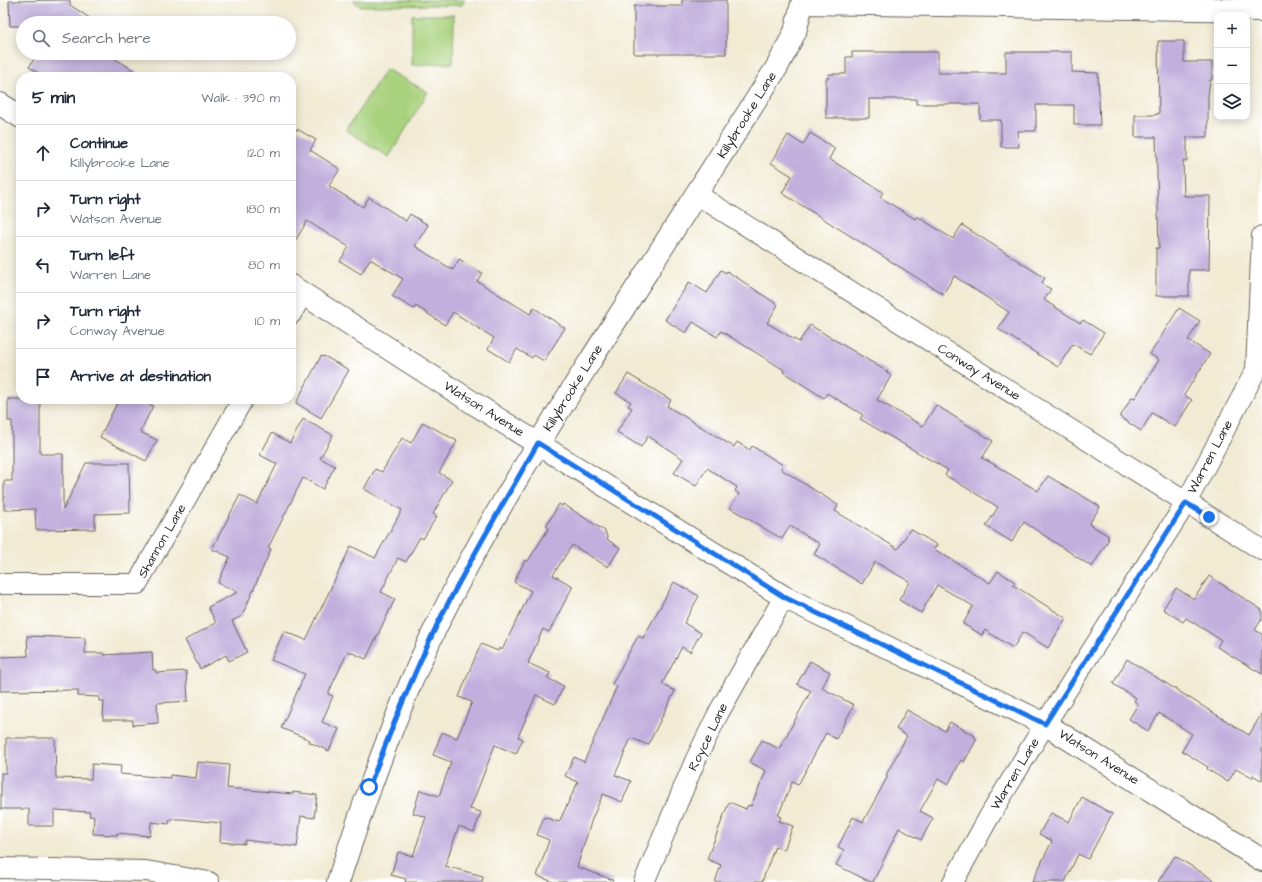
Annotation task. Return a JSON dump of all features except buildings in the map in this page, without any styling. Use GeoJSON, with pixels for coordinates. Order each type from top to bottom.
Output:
{"type":"FeatureCollection","features":[{"type":"Feature","properties":{"kind":"street"},"geometry":{"type":"LineString","coordinates":[[803,1],[1262,10]]}},
{"type":"Feature","properties":{"kind":"street","name":"Killybrooke Lane"},"geometry":{"type":"LineString","coordinates":[[338,882],[369,787],[408,688],[436,627],[479,545],[538,443],[777,67],[795,32],[803,1]]}},
{"type":"Feature","properties":{"kind":"street"},"geometry":{"type":"LineString","coordinates":[[0,104],[16,114]]}},
{"type":"Feature","properties":{"kind":"street","name":"Conway Avenue"},"geometry":{"type":"LineString","coordinates":[[696,194],[1262,550]]}},
{"type":"Feature","properties":{"kind":"street","name":"Warren Lane"},"geometry":{"type":"LineString","coordinates":[[953,882],[989,817],[1045,724],[1186,503],[1256,370],[1262,236]]}},
{"type":"Feature","properties":{"kind":"street","name":"Watson Avenue"},"geometry":{"type":"LineString","coordinates":[[297,290],[784,597],[1045,724],[1262,860]]}},
{"type":"Feature","properties":{"kind":"street","name":"Shannon Lane"},"geometry":{"type":"LineString","coordinates":[[0,584],[138,584],[240,404]]}},
{"type":"Feature","properties":{"kind":"street","name":"Royce Lane"},"geometry":{"type":"LineString","coordinates":[[644,882],[702,747],[744,666],[784,597]]}},
{"type":"Feature","properties":{"kind":"street"},"geometry":{"type":"LineString","coordinates":[[0,868],[146,871],[209,882]]}},
{"type":"Feature","properties":{"kind":"green space"},"geometry":{"type":"Polygon","coordinates":[[[353,0],[465,0],[462,5],[359,6],[353,0]]]}},
{"type":"Feature","properties":{"kind":"green space"},"geometry":{"type":"Polygon","coordinates":[[[412,15],[454,15],[453,63],[412,65],[412,15]]]}},
{"type":"Feature","properties":{"kind":"green space"},"geometry":{"type":"Polygon","coordinates":[[[386,69],[428,92],[389,157],[346,130],[386,69]]]}},
{"type":"Feature","properties":{"kind":"route"},"geometry":{"type":"LineString","coordinates":[[369,787],[408,688],[436,627],[479,545],[538,443],[784,597],[1045,724],[1060,698],[1186,503],[1209,517]]}}]}
